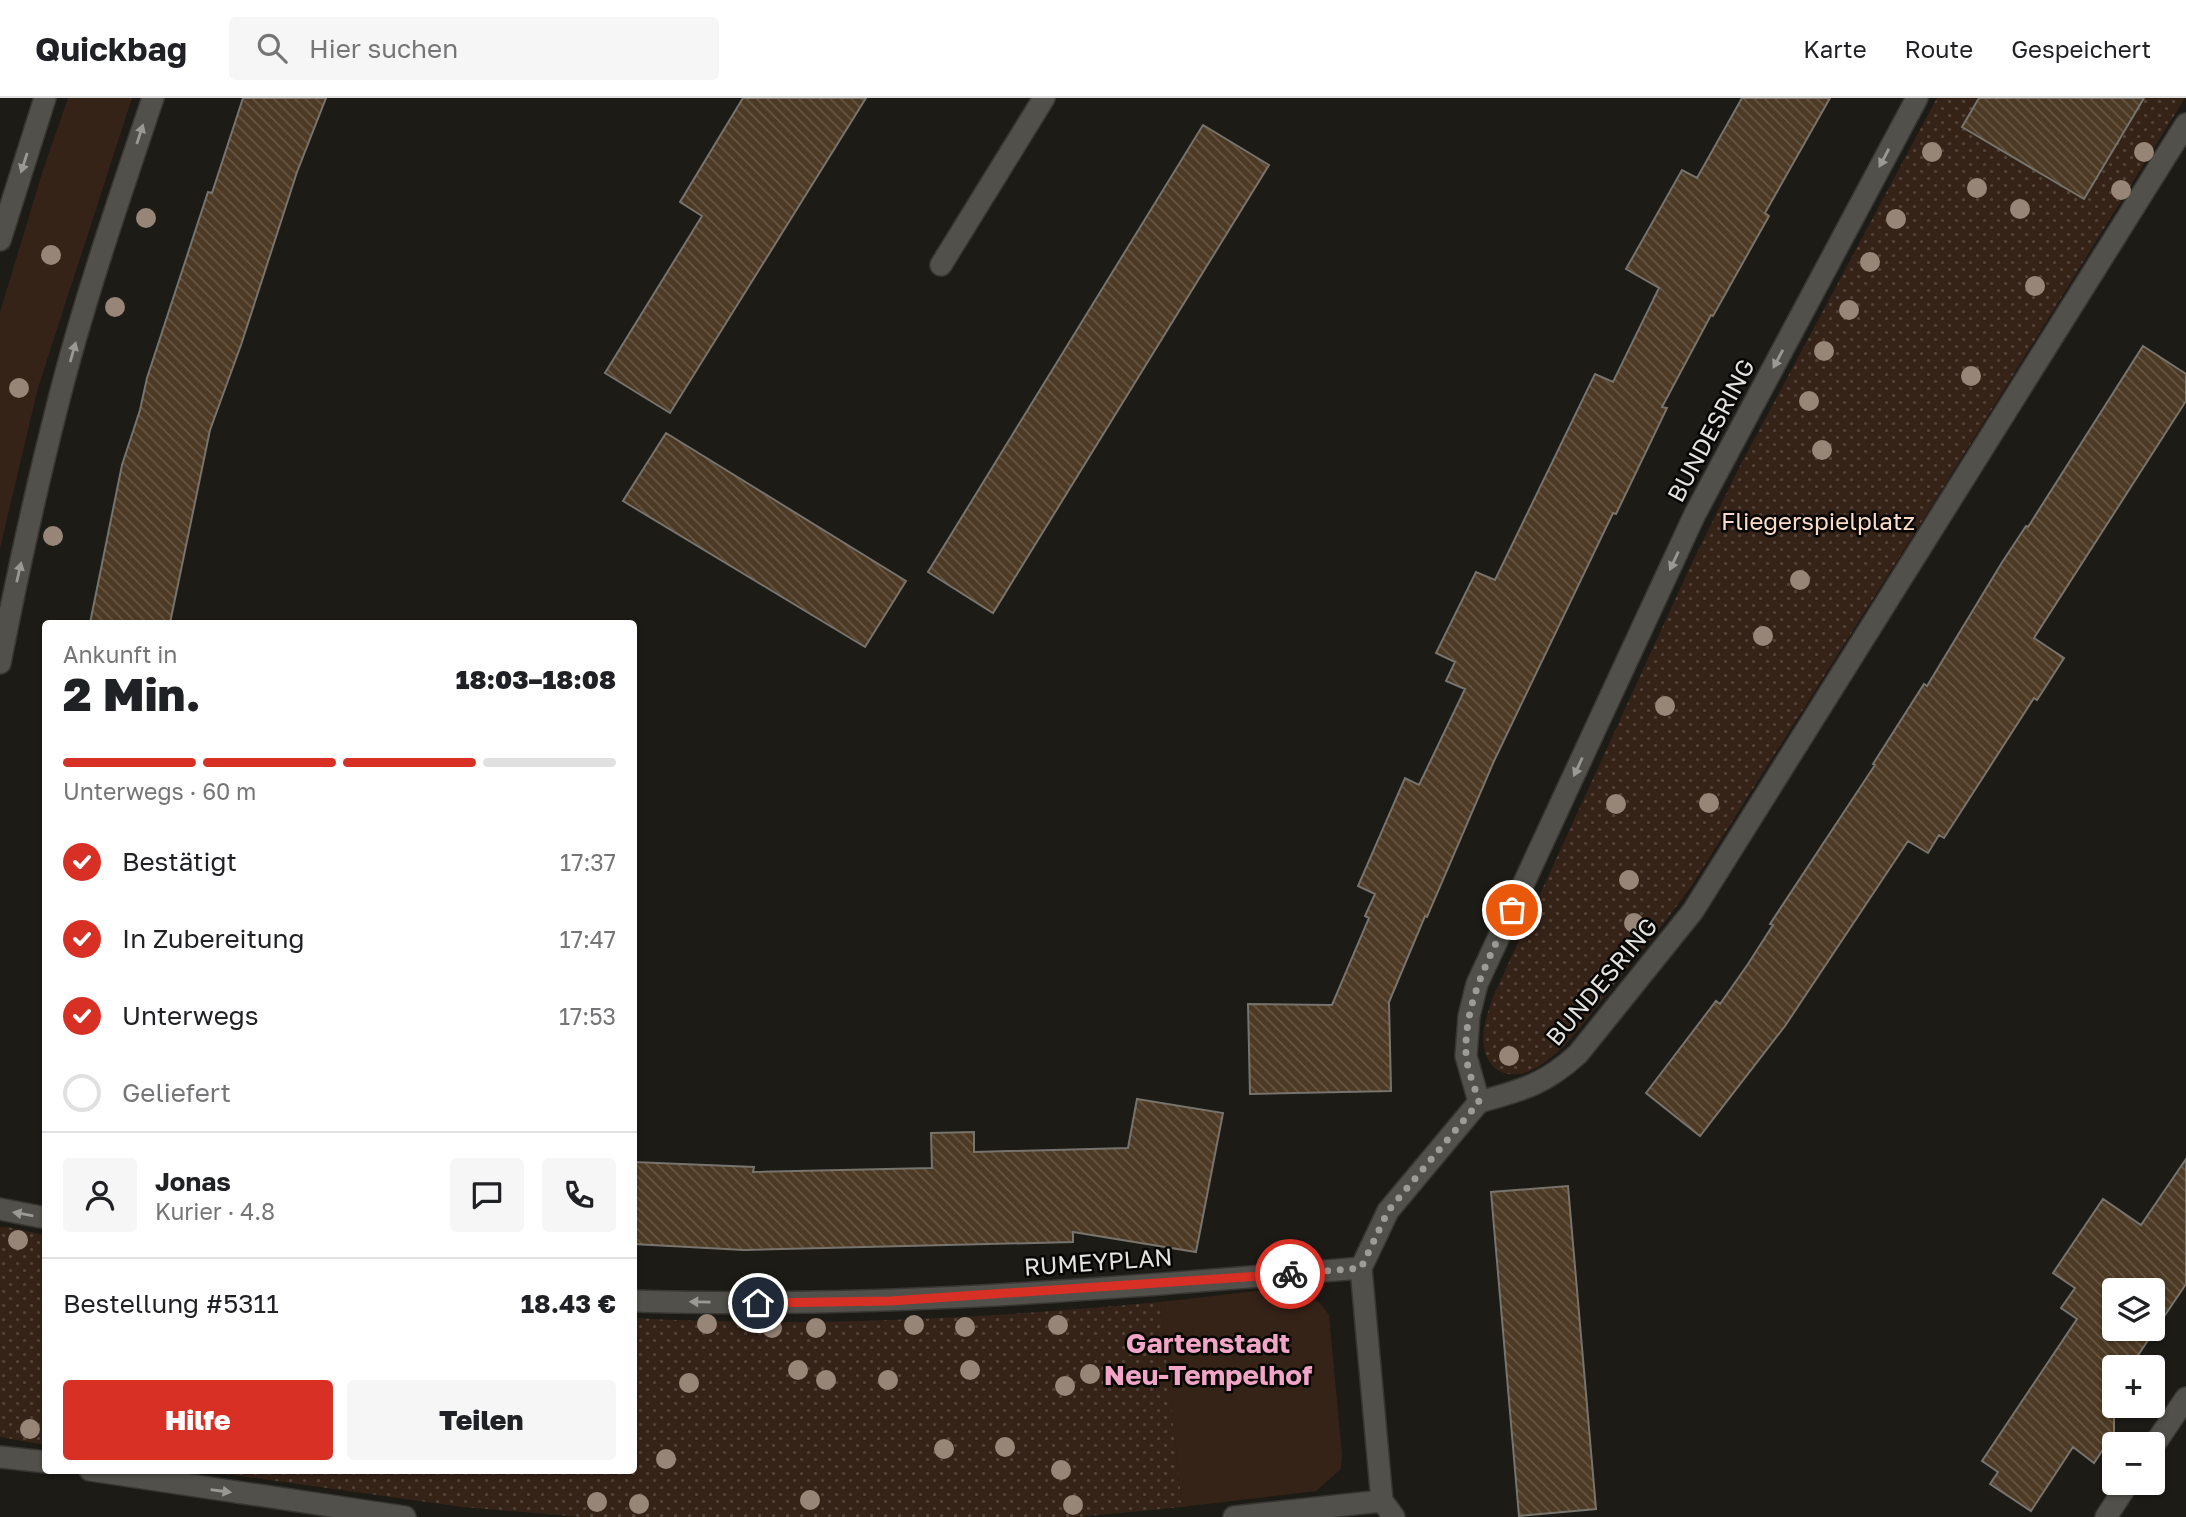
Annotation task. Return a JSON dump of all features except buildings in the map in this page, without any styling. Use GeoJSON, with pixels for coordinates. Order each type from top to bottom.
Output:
{"type":"FeatureCollection","features":[{"type":"Feature","properties":{"kind":"street"},"geometry":{"type":"LineString","coordinates":[[0,240],[45,98]]}},
{"type":"Feature","properties":{"kind":"street"},"geometry":{"type":"LineString","coordinates":[[0,663],[59,401],[116,209],[153,98]]}},
{"type":"Feature","properties":{"kind":"street"},"geometry":{"type":"LineString","coordinates":[[941,265],[1044,98]]}},
{"type":"Feature","properties":{"kind":"street","name":"BUNDESRING"},"geometry":{"type":"LineString","coordinates":[[1917,98],[1695,514],[1477,984],[1469,1016],[1466,1056],[1479,1102],[1530,1088],[1559,1072],[1578,1054],[1693,911],[2186,124]]}},
{"type":"Feature","properties":{"kind":"street"},"geometry":{"type":"LineString","coordinates":[[1234,1517],[1388,1509],[1361,1268],[1388,1211],[1479,1102]]}},
{"type":"Feature","properties":{"kind":"street"},"geometry":{"type":"LineString","coordinates":[[0,1209],[42,1217]]}},
{"type":"Feature","properties":{"kind":"street","name":"RUMEYPLAN"},"geometry":{"type":"LineString","coordinates":[[637,1301],[890,1301],[1361,1268]]}},
{"type":"Feature","properties":{"kind":"street"},"geometry":{"type":"LineString","coordinates":[[2163,1432],[2186,1398]]}},
{"type":"Feature","properties":{"kind":"street"},"geometry":{"type":"LineString","coordinates":[[0,1457],[42,1462]]}},
{"type":"Feature","properties":{"kind":"street"},"geometry":{"type":"LineString","coordinates":[[117,1474],[405,1517]]}},
{"type":"Feature","properties":{"kind":"street"},"geometry":{"type":"LineString","coordinates":[[2106,1517],[2120,1495]]}},
{"type":"Feature","properties":{"kind":"green space"},"geometry":{"type":"Polygon","coordinates":[[[68,98],[132,98],[38,388],[0,548],[0,312],[68,98]]]}},
{"type":"Feature","properties":{"kind":"green space","name":"Fliegerspielplatz"},"geometry":{"type":"Polygon","coordinates":[[[1937,98],[2185,98],[1692,885],[1565,1045],[1530,1071],[1503,1073],[1494,1068],[1484,1048],[1485,1022],[1493,997],[1691,565],[1740,466],[1937,98]]]}},
{"type":"Feature","properties":{"kind":"green space"},"geometry":{"type":"Polygon","coordinates":[[[0,1227],[8,1227],[42,1234],[42,1444],[0,1437],[0,1227]]]}},
{"type":"Feature","properties":{"kind":"green space"},"geometry":{"type":"Polygon","coordinates":[[[1283,1288],[1310,1295],[1329,1315],[1342,1454],[1341,1469],[1316,1491],[1182,1507],[1160,1302],[1283,1288]]]}},
{"type":"Feature","properties":{"kind":"green space"},"geometry":{"type":"Polygon","coordinates":[[[1160,1302],[1182,1507],[1078,1517],[582,1517],[462,1507],[227,1474],[637,1474],[637,1318],[831,1322],[1029,1313],[1160,1302]]]}},
{"type":"Feature","properties":{"kind":"way so far"},"geometry":{"type":"LineString","coordinates":[[1290,1274],[1361,1268],[1388,1211],[1479,1102],[1466,1056],[1469,1016],[1477,984],[1512,910]]}},
{"type":"Feature","properties":{"kind":"district","name":"Gartenstadt Neu-Tempelhof"},"geometry":{"type":"Point","coordinates":[1208,1358]}},
{"type":"Feature","properties":{"kind":"route"},"geometry":{"type":"LineString","coordinates":[[758,1303],[890,1301],[1290,1274]]}}]}
